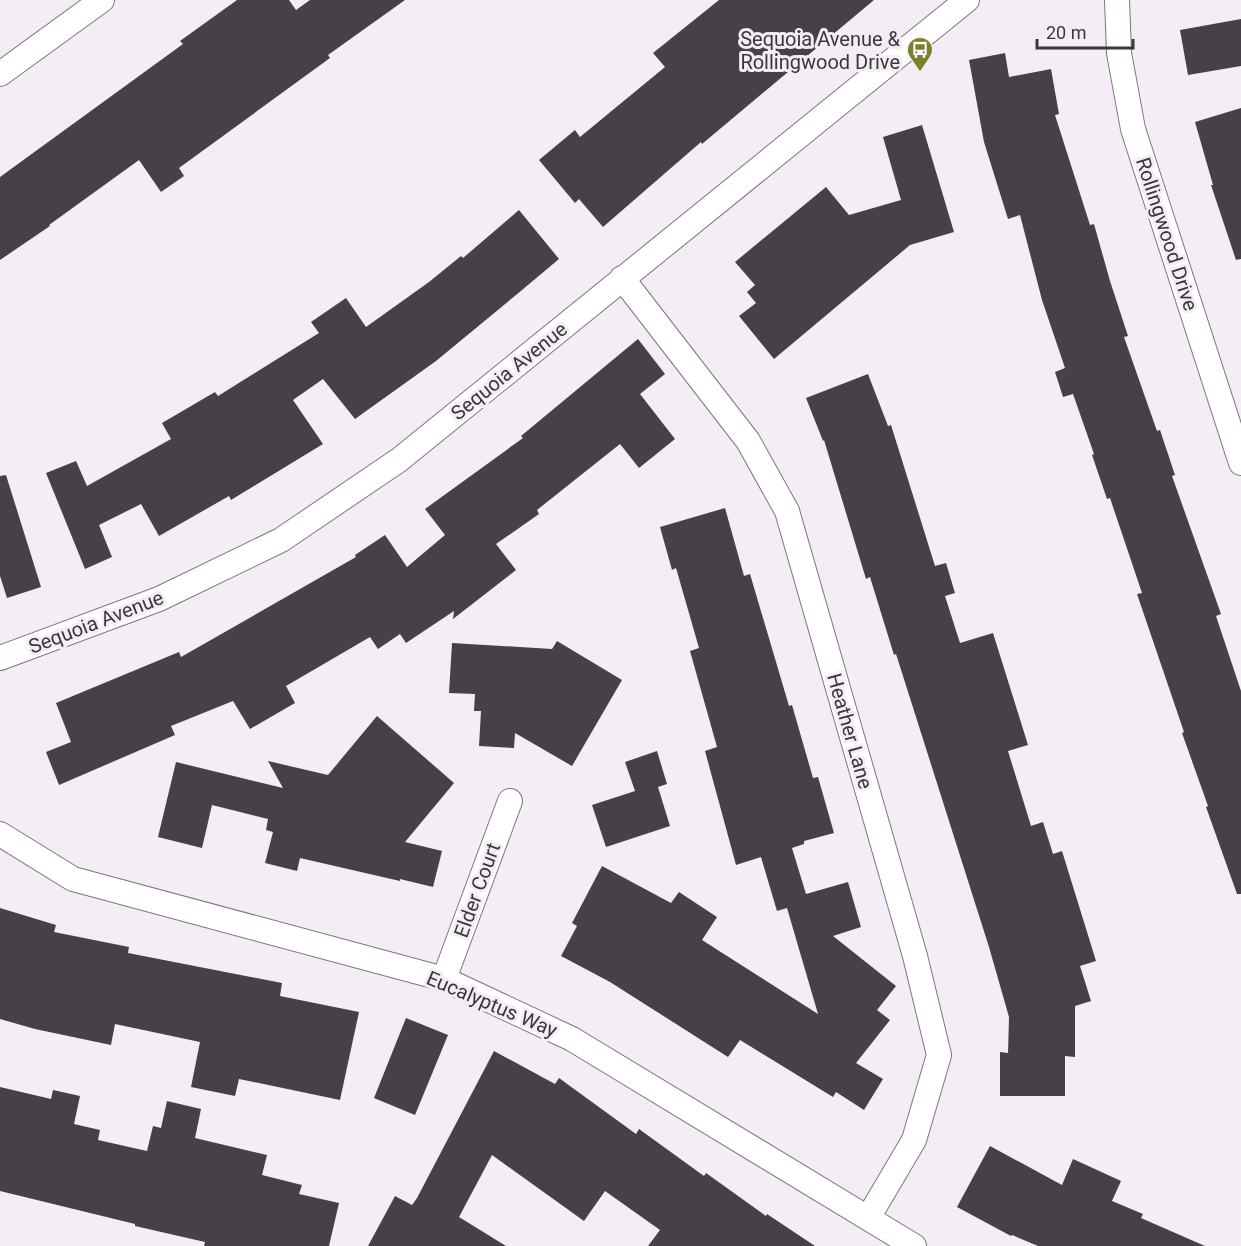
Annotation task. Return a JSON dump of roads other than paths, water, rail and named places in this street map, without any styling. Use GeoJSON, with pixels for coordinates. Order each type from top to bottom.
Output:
{"type":"FeatureCollection","features":[{"type":"Feature","properties":{"kind":"street"},"geometry":{"type":"LineString","coordinates":[[0,74],[102,0]]}},
{"type":"Feature","properties":{"kind":"street","name":"Sequoia Avenue"},"geometry":{"type":"LineString","coordinates":[[0,658],[159,599],[281,540],[399,460],[967,0]]}},
{"type":"Feature","properties":{"kind":"street","name":"Rollingwood Drive"},"geometry":{"type":"LineString","coordinates":[[1117,0],[1119,53],[1133,129],[1241,463]]}},
{"type":"Feature","properties":{"kind":"street","name":"Heather Lane"},"geometry":{"type":"LineString","coordinates":[[622,278],[748,441],[787,512],[915,956],[939,1055],[914,1140],[868,1218]]}},
{"type":"Feature","properties":{"kind":"street","name":"Elder Court"},"geometry":{"type":"LineString","coordinates":[[444,979],[510,801]]}},
{"type":"Feature","properties":{"kind":"street","name":"Eucalyptus Way"},"geometry":{"type":"LineString","coordinates":[[0,834],[73,879],[444,979],[572,1039],[914,1246]]}},
{"type":"Feature","properties":{"kind":"place","name":"Sequoia Avenue & Rollingwood Drive"},"geometry":{"type":"Point","coordinates":[920,73]}}]}
